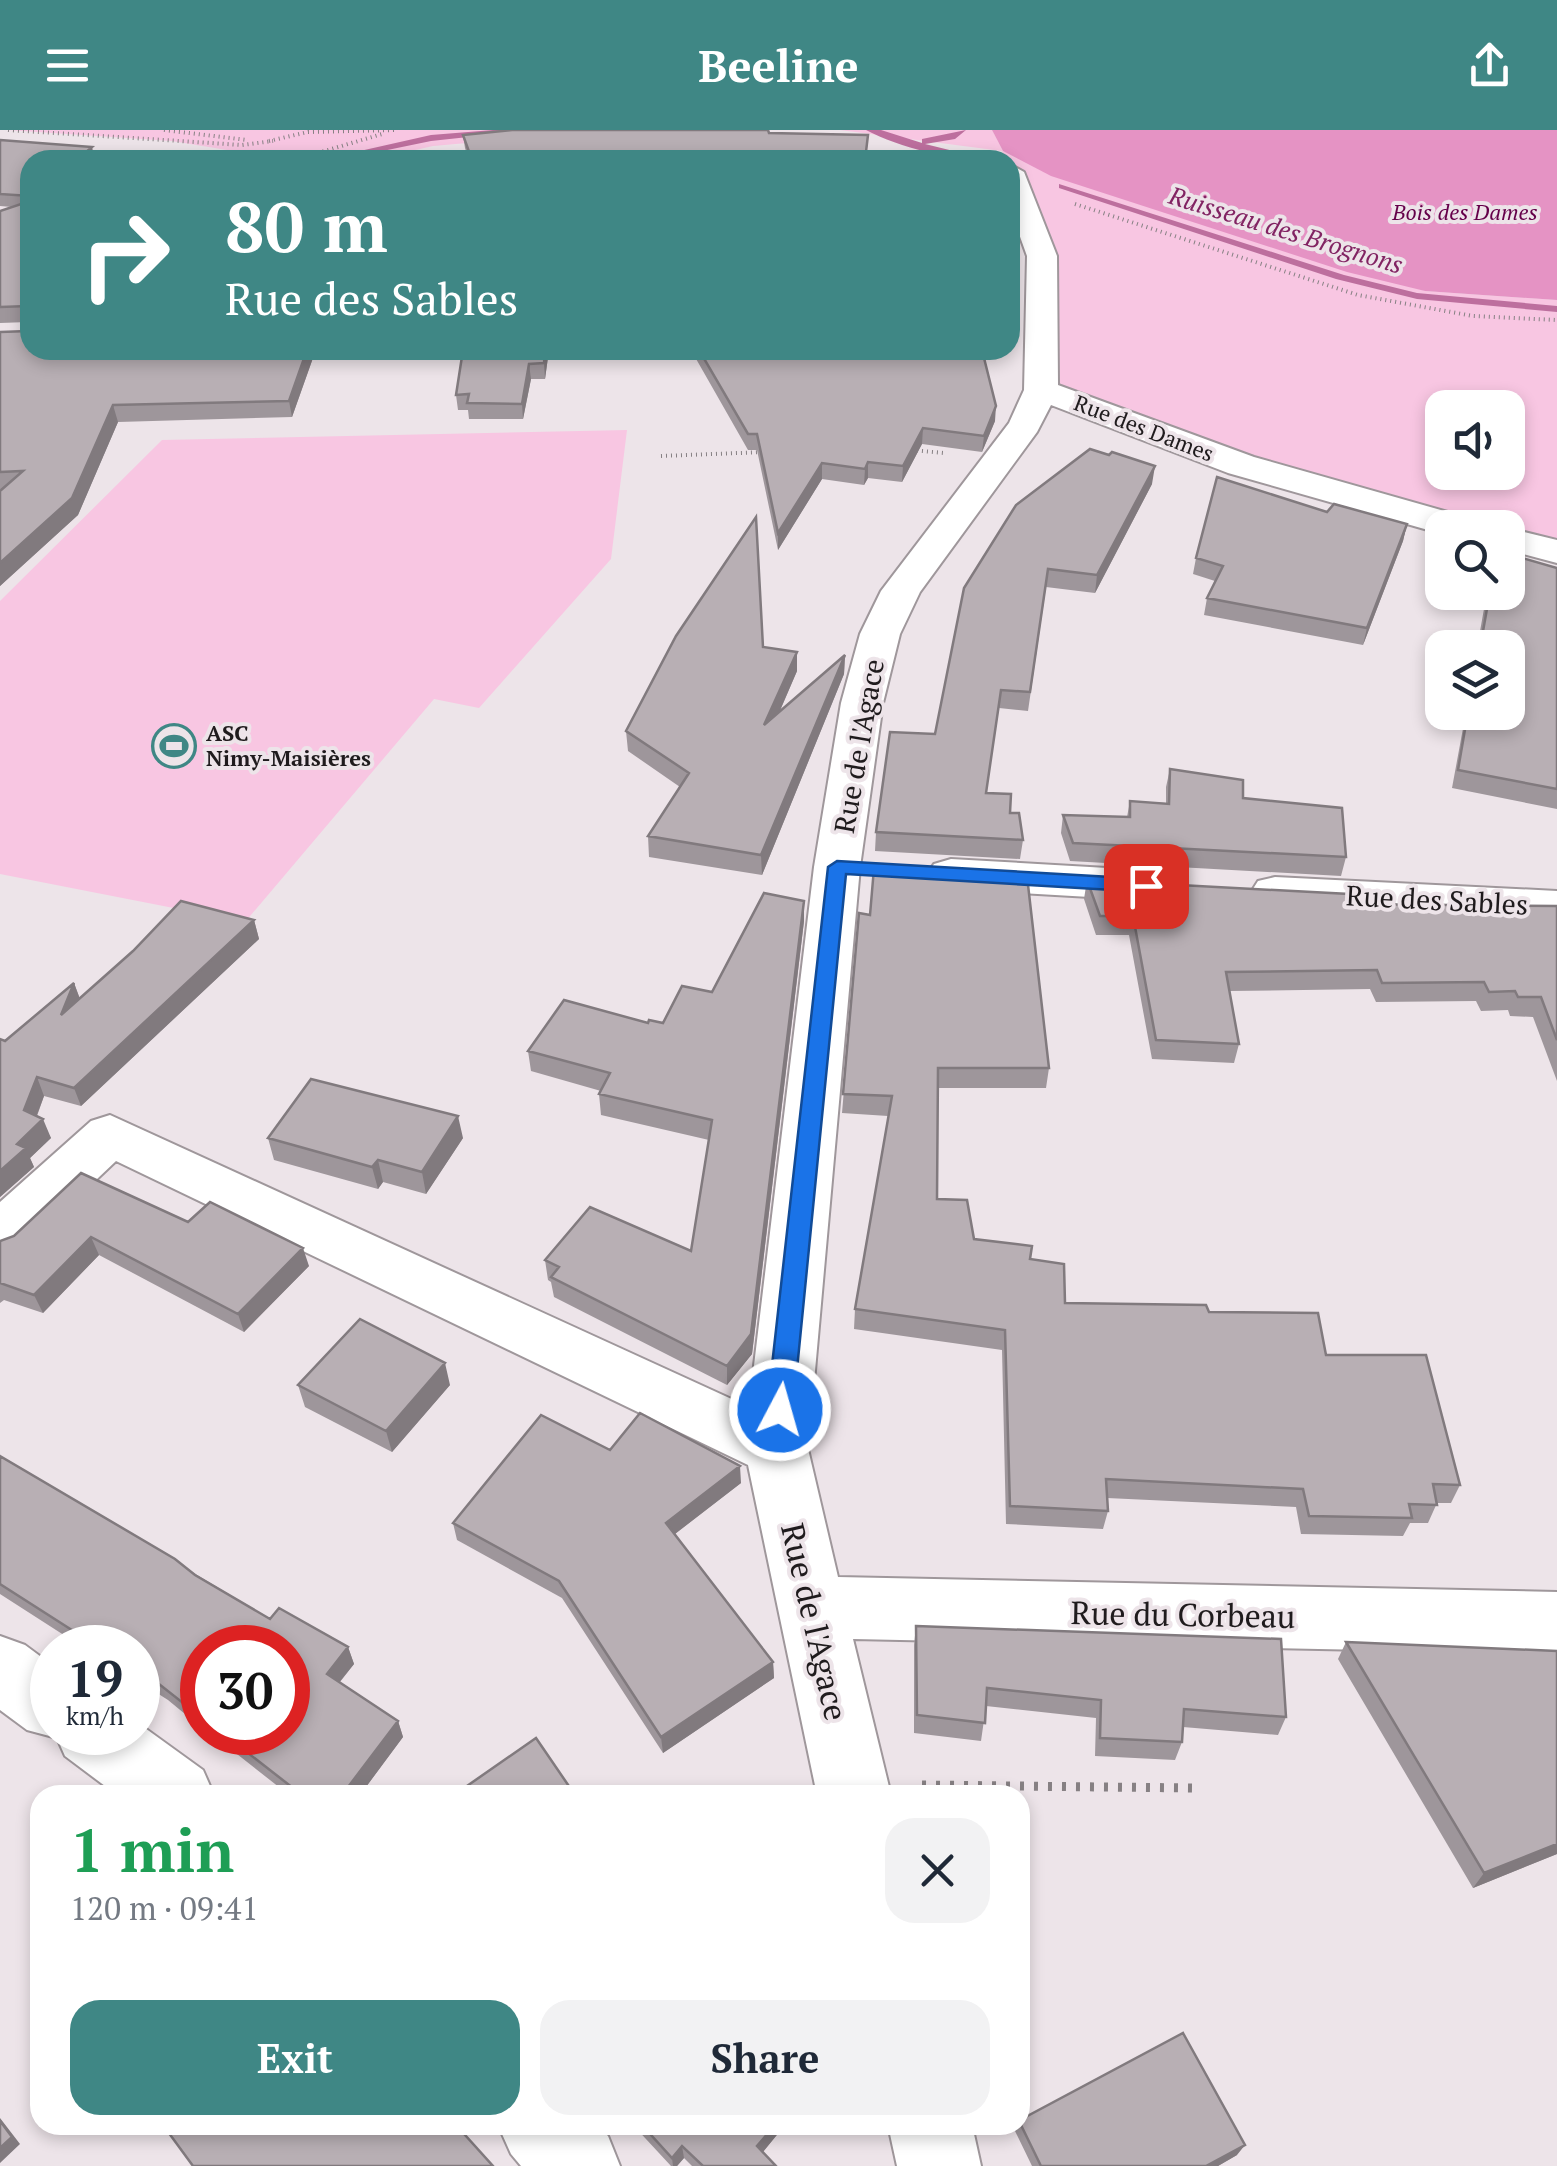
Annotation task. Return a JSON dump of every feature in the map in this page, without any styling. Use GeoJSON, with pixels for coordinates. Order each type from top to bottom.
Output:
{"type":"FeatureCollection","features":[{"type":"Feature","properties":{"kind":"street","name":"Rue des Dames"},"geometry":{"type":"LineString","coordinates":[[1020,202],[1042,256],[1041,390],[1240,465],[1425,517]]}},
{"type":"Feature","properties":{"kind":"street"},"geometry":{"type":"LineString","coordinates":[[1020,316],[1042,315]]}},
{"type":"Feature","properties":{"kind":"street","name":"Rue de l'Agace"},"geometry":{"type":"LineString","coordinates":[[852,1785],[776,1449],[876,869],[862,703],[880,634],[901,590],[1025,426],[1041,390]]}},
{"type":"Feature","properties":{"kind":"street"},"geometry":{"type":"LineString","coordinates":[[1525,544],[1557,552]]}},
{"type":"Feature","properties":{"kind":"street","name":"Rue des Sables"},"geometry":{"type":"LineString","coordinates":[[876,869],[1557,906]]}},
{"type":"Feature","properties":{"kind":"street"},"geometry":{"type":"LineString","coordinates":[[0,1236],[110,1135],[776,1449]]}},
{"type":"Feature","properties":{"kind":"street","name":"Rue du Corbeau"},"geometry":{"type":"LineString","coordinates":[[809,1607],[1557,1623]]}},
{"type":"Feature","properties":{"kind":"street"},"geometry":{"type":"LineString","coordinates":[[0,1668],[30,1690]]}},
{"type":"Feature","properties":{"kind":"street"},"geometry":{"type":"LineString","coordinates":[[122,1755],[163,1785]]}},
{"type":"Feature","properties":{"kind":"street"},"geometry":{"type":"LineString","coordinates":[[549,2135],[578,2166]]}},
{"type":"Feature","properties":{"kind":"street"},"geometry":{"type":"LineString","coordinates":[[932,2135],[939,2166]]}},
{"type":"Feature","properties":{"kind":"path"},"geometry":{"type":"LineString","coordinates":[[8,130],[242,144],[308,132],[397,130]]}},
{"type":"Feature","properties":{"kind":"path"},"geometry":{"type":"LineString","coordinates":[[164,130],[216,139],[273,141]]}},
{"type":"Feature","properties":{"kind":"path"},"geometry":{"type":"LineString","coordinates":[[316,150],[397,130]]}},
{"type":"Feature","properties":{"kind":"path"},"geometry":{"type":"LineString","coordinates":[[1020,180],[1062,200],[1358,296],[1473,316],[1557,320]]}},
{"type":"Feature","properties":{"kind":"path"},"geometry":{"type":"LineString","coordinates":[[900,449],[1000,461]]}},
{"type":"Feature","properties":{"kind":"path"},"geometry":{"type":"LineString","coordinates":[[661,456],[770,452]]}},
{"type":"Feature","properties":{"kind":"path"},"geometry":{"type":"LineString","coordinates":[[1030,1788],[1196,1788]]}},
{"type":"Feature","properties":{"kind":"shaded area"},"geometry":{"type":"Polygon","coordinates":[[[8,130],[617,130],[415,150],[227,150],[172,141],[8,130]]]}},
{"type":"Feature","properties":{"kind":"shaded area"},"geometry":{"type":"Polygon","coordinates":[[[840,130],[992,130],[1002,150],[994,150],[840,130]]]}},
{"type":"Feature","properties":{"kind":"shaded area"},"geometry":{"type":"Polygon","coordinates":[[[1020,157],[1425,291],[1557,300],[1557,550],[1525,543],[1525,510],[1425,510],[1425,515],[1041,390],[1043,286],[1020,207],[1020,157]]]}},
{"type":"Feature","properties":{"kind":"shaded area","name":"ASC Nimy-Maisières"},"geometry":{"type":"Polygon","coordinates":[[[627,430],[611,559],[479,708],[434,699],[245,922],[0,874],[0,601],[162,440],[627,430]]]}},
{"type":"Feature","properties":{"kind":"green space","name":"Bois des Dames"},"geometry":{"type":"Polygon","coordinates":[[[992,130],[1557,130],[1557,300],[1425,291],[1347,272],[1051,176],[1020,160],[1020,150],[1002,150],[992,130]]]}},
{"type":"Feature","properties":{"kind":"building"},"geometry":{"type":"Polygon","coordinates":[[[512,130],[768,130],[868,135],[866,150],[468,150],[463,135],[512,130]]]}},
{"type":"Feature","properties":{"kind":"building"},"geometry":{"type":"Polygon","coordinates":[[[0,140],[92,147],[20,150],[20,195],[0,194],[0,140]]]}},
{"type":"Feature","properties":{"kind":"building"},"geometry":{"type":"Polygon","coordinates":[[[20,204],[20,306],[0,307],[0,211],[20,204]]]}},
{"type":"Feature","properties":{"kind":"building"},"geometry":{"type":"Polygon","coordinates":[[[20,331],[20,360],[303,360],[289,401],[113,405],[72,498],[0,563],[0,491],[23,471],[0,472],[0,332],[20,331]]]}},
{"type":"Feature","properties":{"kind":"building"},"geometry":{"type":"Polygon","coordinates":[[[461,360],[544,360],[529,364],[522,404],[467,403],[469,394],[456,395],[461,360]]]}},
{"type":"Feature","properties":{"kind":"building"},"geometry":{"type":"Polygon","coordinates":[[[705,360],[984,360],[996,406],[984,436],[923,428],[903,466],[868,462],[865,469],[822,463],[778,533],[757,434],[748,434],[705,360]]]}},
{"type":"Feature","properties":{"kind":"building"},"geometry":{"type":"Polygon","coordinates":[[[1090,449],[1155,466],[1097,575],[1048,569],[1030,692],[1001,690],[986,793],[1011,794],[1010,813],[1019,813],[1023,840],[876,832],[890,732],[935,734],[964,588],[1016,505],[1090,449]]]}},
{"type":"Feature","properties":{"kind":"building"},"geometry":{"type":"Polygon","coordinates":[[[1217,477],[1327,512],[1334,504],[1407,524],[1367,628],[1207,598],[1223,566],[1196,558],[1217,477]]]}},
{"type":"Feature","properties":{"kind":"building"},"geometry":{"type":"Polygon","coordinates":[[[756,517],[763,647],[797,652],[764,725],[845,655],[761,855],[648,836],[689,773],[626,731],[676,636],[756,517]]]}},
{"type":"Feature","properties":{"kind":"building"},"geometry":{"type":"Polygon","coordinates":[[[1525,559],[1557,568],[1557,789],[1458,770],[1465,730],[1525,730],[1525,630],[1483,630],[1487,610],[1525,610],[1525,559]]]}},
{"type":"Feature","properties":{"kind":"building"},"geometry":{"type":"Polygon","coordinates":[[[1170,769],[1243,780],[1243,798],[1342,808],[1346,857],[1073,843],[1063,815],[1130,817],[1130,801],[1169,804],[1170,769]]]}},
{"type":"Feature","properties":{"kind":"building"},"geometry":{"type":"Polygon","coordinates":[[[874,868],[1027,876],[1049,1068],[938,1068],[937,1199],[967,1200],[974,1239],[1032,1246],[1030,1259],[1064,1264],[1065,1303],[1206,1305],[1209,1312],[1318,1313],[1326,1355],[1426,1355],[1460,1485],[1433,1484],[1437,1505],[1409,1504],[1412,1518],[1309,1516],[1303,1489],[1106,1479],[1108,1511],[1010,1506],[1005,1330],[855,1309],[892,1096],[843,1094],[859,913],[870,915],[874,868]]]}},
{"type":"Feature","properties":{"kind":"building"},"geometry":{"type":"Polygon","coordinates":[[[1087,880],[1349,894],[1350,904],[1557,906],[1557,1040],[1541,997],[1518,997],[1515,991],[1489,992],[1484,982],[1382,983],[1377,970],[1226,972],[1239,1044],[1156,1040],[1133,916],[1100,916],[1087,880]]]}},
{"type":"Feature","properties":{"kind":"building"},"geometry":{"type":"Polygon","coordinates":[[[764,893],[804,901],[751,1334],[727,1366],[551,1277],[559,1267],[545,1260],[590,1207],[691,1251],[712,1120],[599,1094],[610,1073],[528,1051],[564,1000],[648,1023],[663,1023],[682,986],[712,992],[764,893]]]}},
{"type":"Feature","properties":{"kind":"building"},"geometry":{"type":"Polygon","coordinates":[[[181,901],[254,920],[74,1088],[37,1077],[24,1110],[43,1119],[17,1144],[26,1148],[0,1171],[0,1039],[5,1041],[74,983],[61,1015],[133,951],[181,901]]]}},
{"type":"Feature","properties":{"kind":"building"},"geometry":{"type":"Polygon","coordinates":[[[311,1079],[458,1116],[422,1172],[378,1160],[372,1167],[268,1138],[311,1079]]]}},
{"type":"Feature","properties":{"kind":"building"},"geometry":{"type":"Polygon","coordinates":[[[81,1173],[188,1222],[210,1202],[303,1248],[238,1314],[91,1237],[34,1295],[0,1283],[0,1241],[14,1236],[81,1173]]]}},
{"type":"Feature","properties":{"kind":"building"},"geometry":{"type":"Polygon","coordinates":[[[360,1319],[445,1363],[386,1431],[298,1385],[360,1319]]]}},
{"type":"Feature","properties":{"kind":"building"},"geometry":{"type":"Polygon","coordinates":[[[640,1413],[740,1466],[666,1523],[773,1662],[661,1737],[559,1581],[453,1523],[541,1415],[610,1450],[640,1413]]]}},
{"type":"Feature","properties":{"kind":"building"},"geometry":{"type":"Polygon","coordinates":[[[0,1456],[270,1619],[279,1608],[309,1625],[180,1625],[180,1701],[160,1685],[160,1625],[64,1625],[0,1584],[0,1456]]]}},
{"type":"Feature","properties":{"kind":"building"},"geometry":{"type":"Polygon","coordinates":[[[310,1626],[348,1647],[327,1674],[398,1721],[350,1785],[289,1785],[251,1755],[310,1755],[310,1626]]]}},
{"type":"Feature","properties":{"kind":"building"},"geometry":{"type":"Polygon","coordinates":[[[916,1626],[1281,1639],[1286,1717],[1184,1709],[1182,1742],[1100,1738],[1101,1700],[987,1688],[985,1723],[917,1715],[916,1626]]]}},
{"type":"Feature","properties":{"kind":"building"},"geometry":{"type":"Polygon","coordinates":[[[1346,1642],[1557,1651],[1557,1844],[1484,1873],[1346,1642]]]}},
{"type":"Feature","properties":{"kind":"building"},"geometry":{"type":"Polygon","coordinates":[[[536,1738],[568,1785],[468,1785],[536,1738]]]}},
{"type":"Feature","properties":{"kind":"building"},"geometry":{"type":"Polygon","coordinates":[[[1183,2033],[1245,2145],[1206,2166],[1041,2166],[1026,2135],[1030,2135],[1030,2115],[1183,2033]]]}},
{"type":"Feature","properties":{"kind":"building"},"geometry":{"type":"Polygon","coordinates":[[[0,2121],[12,2137],[0,2148],[0,2121]]]}},
{"type":"Feature","properties":{"kind":"building"},"geometry":{"type":"Polygon","coordinates":[[[170,2135],[465,2135],[493,2166],[193,2166],[170,2135]]]}},
{"type":"Feature","properties":{"kind":"building"},"geometry":{"type":"Polygon","coordinates":[[[651,2135],[766,2135],[757,2146],[776,2166],[703,2166],[682,2146],[672,2158],[651,2135]]]}},
{"type":"Feature","properties":{"kind":"waterway"},"geometry":{"type":"LineString","coordinates":[[373,150],[431,138],[527,130]]}},
{"type":"Feature","properties":{"kind":"waterway"},"geometry":{"type":"LineString","coordinates":[[871,130],[940,150]]}},
{"type":"Feature","properties":{"kind":"waterway"},"geometry":{"type":"LineString","coordinates":[[925,141],[952,137],[961,130]]}},
{"type":"Feature","properties":{"kind":"waterway","name":"Ruisseau des Brognons"},"geometry":{"type":"LineString","coordinates":[[1063,186],[1340,277],[1417,296],[1557,309]]}},
{"type":"Feature","properties":{"kind":"place","name":"ASC Nimy-Maisières"},"geometry":{"type":"Point","coordinates":[174,746]}},
{"type":"Feature","properties":{"kind":"route"},"geometry":{"type":"LineString","coordinates":[[780,1410],[837,867],[1146,886]]}}]}
